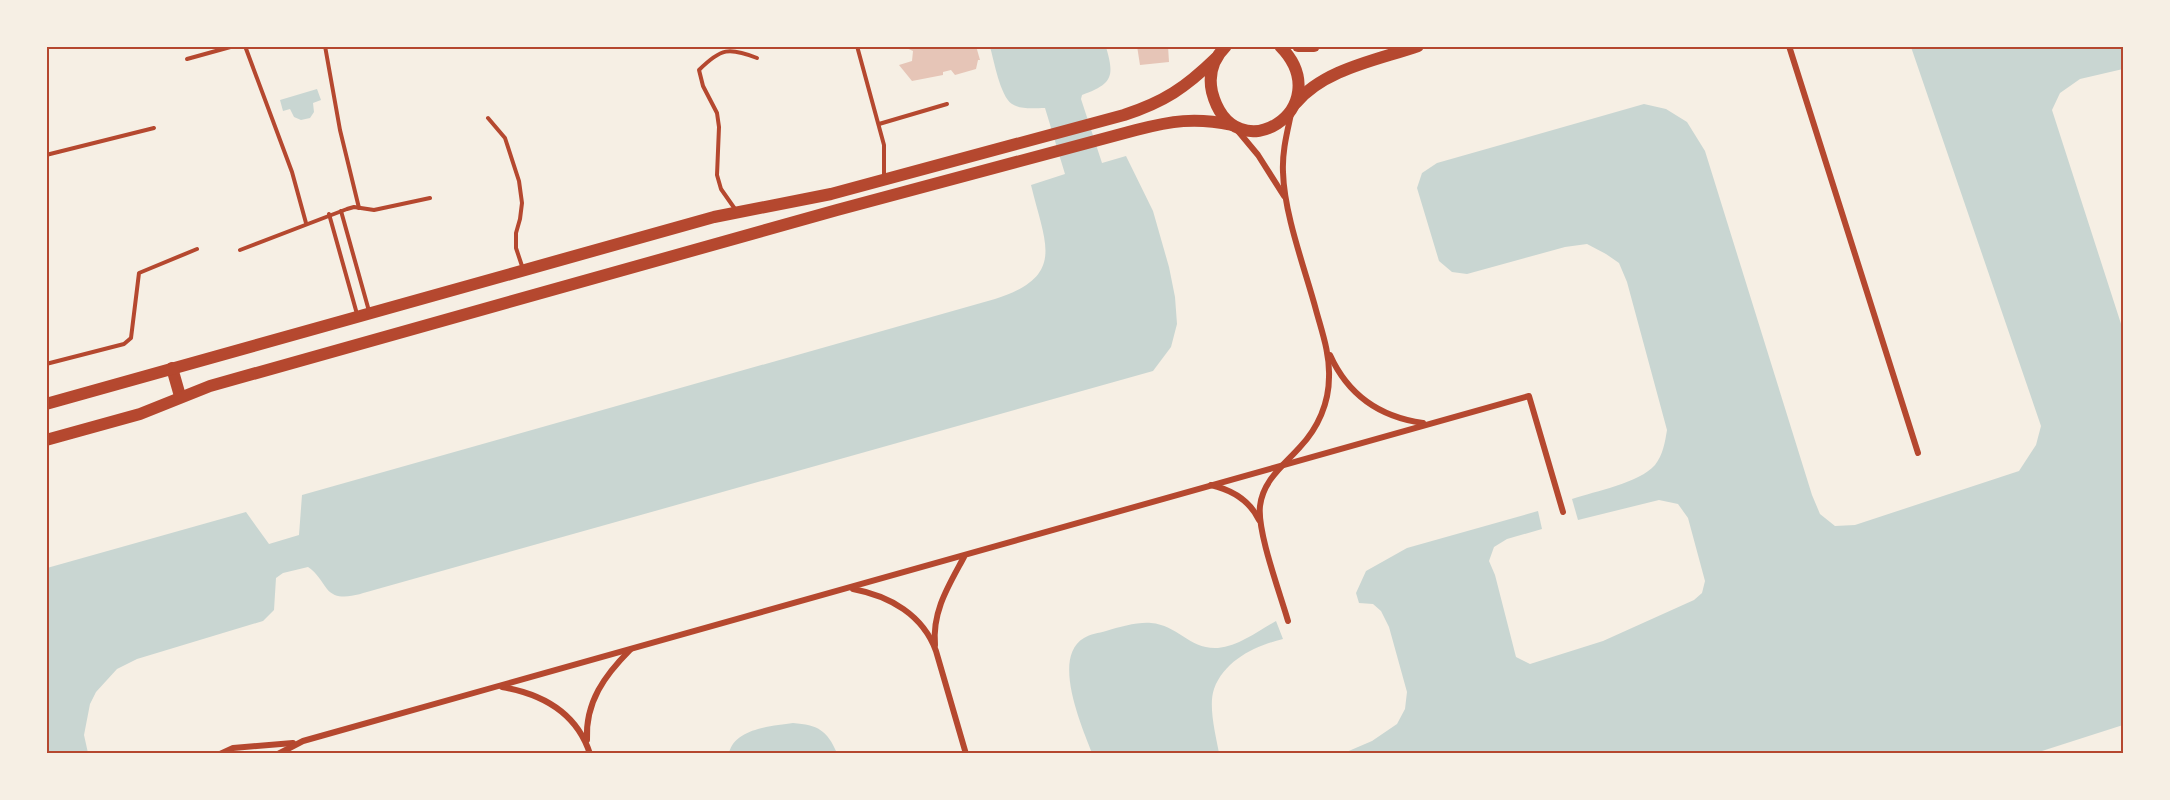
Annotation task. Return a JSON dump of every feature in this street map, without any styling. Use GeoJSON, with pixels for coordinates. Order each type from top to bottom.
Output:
{"type":"FeatureCollection","features":[{"type":"Feature","properties":{"kind":"main road"},"geometry":{"type":"LineString","coordinates":[[1280,46],[1290,59],[1296,76],[1297,89],[1293,107]]}},
{"type":"Feature","properties":{"kind":"main road"},"geometry":{"type":"LineString","coordinates":[[1298,46],[1314,46]]}},
{"type":"Feature","properties":{"kind":"main road"},"geometry":{"type":"LineString","coordinates":[[46,440],[140,414],[180,396],[210,386],[888,196],[1164,123],[1203,120],[1250,131],[1261,130],[1280,123],[1304,93],[1324,79],[1418,46]]}},
{"type":"Feature","properties":{"kind":"main road"},"geometry":{"type":"LineString","coordinates":[[1220,52],[1211,72],[1211,90],[1220,111],[1232,125]]}},
{"type":"Feature","properties":{"kind":"main road"},"geometry":{"type":"LineString","coordinates":[[46,404],[694,223],[738,212],[799,202],[884,181],[1138,111],[1189,84],[1220,52]]}},
{"type":"Feature","properties":{"kind":"main road"},"geometry":{"type":"LineString","coordinates":[[884,181],[888,196]]}},
{"type":"Feature","properties":{"kind":"main road"},"geometry":{"type":"LineString","coordinates":[[172,368],[180,396]]}},
{"type":"Feature","properties":{"kind":"street"},"geometry":{"type":"LineString","coordinates":[[1789,46],[1918,453]]}},
{"type":"Feature","properties":{"kind":"street"},"geometry":{"type":"LineString","coordinates":[[1261,527],[1259,510],[1263,493],[1281,465],[1310,435],[1324,406],[1328,389],[1329,367],[1323,334],[1285,199],[1283,157],[1293,107]]}},
{"type":"Feature","properties":{"kind":"street"},"geometry":{"type":"LineString","coordinates":[[1232,125],[1258,155],[1285,199]]}},
{"type":"Feature","properties":{"kind":"street"},"geometry":{"type":"LineString","coordinates":[[1323,334],[1337,369],[1362,399],[1379,411],[1394,417],[1428,423]]}},
{"type":"Feature","properties":{"kind":"street"},"geometry":{"type":"LineString","coordinates":[[220,753],[233,748],[303,741],[1529,396],[1563,512]]}},
{"type":"Feature","properties":{"kind":"street"},"geometry":{"type":"LineString","coordinates":[[1210,485],[1230,492],[1245,501],[1254,512],[1261,527],[1288,621]]}},
{"type":"Feature","properties":{"kind":"street"},"geometry":{"type":"LineString","coordinates":[[936,651],[935,623],[939,602],[964,556]]}},
{"type":"Feature","properties":{"kind":"street"},"geometry":{"type":"LineString","coordinates":[[850,588],[882,597],[903,608],[924,629],[936,651],[966,753]]}},
{"type":"Feature","properties":{"kind":"street"},"geometry":{"type":"LineString","coordinates":[[589,752],[587,727],[594,696],[608,673],[630,649]]}},
{"type":"Feature","properties":{"kind":"street"},"geometry":{"type":"LineString","coordinates":[[499,686],[527,692],[553,704],[580,730],[589,752]]}},
{"type":"Feature","properties":{"kind":"street"},"geometry":{"type":"LineString","coordinates":[[278,753],[303,741]]}},
{"type":"Feature","properties":{"kind":"lane"},"geometry":{"type":"LineString","coordinates":[[187,59],[234,46]]}},
{"type":"Feature","properties":{"kind":"lane"},"geometry":{"type":"LineString","coordinates":[[245,46],[295,180],[306,223]]}},
{"type":"Feature","properties":{"kind":"lane"},"geometry":{"type":"LineString","coordinates":[[325,46],[340,130],[359,208]]}},
{"type":"Feature","properties":{"kind":"lane"},"geometry":{"type":"LineString","coordinates":[[857,46],[879,124],[884,150],[884,181]]}},
{"type":"Feature","properties":{"kind":"lane"},"geometry":{"type":"LineString","coordinates":[[738,212],[721,189],[717,176],[719,127],[717,113],[703,86],[699,70],[721,52],[737,50],[757,58]]}},
{"type":"Feature","properties":{"kind":"lane"},"geometry":{"type":"LineString","coordinates":[[879,124],[947,104]]}},
{"type":"Feature","properties":{"kind":"lane"},"geometry":{"type":"LineString","coordinates":[[488,118],[505,138],[519,180],[522,203],[516,241],[524,271]]}},
{"type":"Feature","properties":{"kind":"lane"},"geometry":{"type":"LineString","coordinates":[[46,155],[154,128]]}},
{"type":"Feature","properties":{"kind":"lane"},"geometry":{"type":"LineString","coordinates":[[240,250],[329,214],[351,208],[375,210],[430,198]]}},
{"type":"Feature","properties":{"kind":"lane"},"geometry":{"type":"LineString","coordinates":[[341,211],[364,316]]}},
{"type":"Feature","properties":{"kind":"lane"},"geometry":{"type":"LineString","coordinates":[[329,214],[364,316]]}},
{"type":"Feature","properties":{"kind":"lane"},"geometry":{"type":"LineString","coordinates":[[46,364],[124,344],[131,338],[140,273],[197,249]]}},
{"type":"Feature","properties":{"kind":"shaded area"},"geometry":{"type":"Polygon","coordinates":[[[990,47],[1106,47],[1110,66],[1109,78],[1100,87],[1082,95],[1081,99],[1102,163],[1126,156],[1153,211],[1175,297],[1177,324],[1171,347],[1153,371],[355,595],[337,596],[327,589],[308,567],[283,573],[276,578],[274,610],[263,621],[137,659],[117,669],[96,692],[90,704],[84,735],[88,753],[47,754],[47,568],[246,512],[269,544],[299,535],[302,495],[995,299],[1018,290],[1033,280],[1042,268],[1045,241],[1031,185],[1065,174],[1045,108],[1020,107],[1008,100],[1001,86],[990,47]]]}},
{"type":"Feature","properties":{"kind":"shaded area"},"geometry":{"type":"Polygon","coordinates":[[[1911,47],[2123,47],[2123,69],[2080,79],[2060,93],[2052,110],[2123,330],[2123,725],[2042,751],[2010,754],[1344,753],[1372,741],[1397,724],[1405,709],[1407,692],[1389,627],[1381,611],[1373,604],[1359,603],[1356,593],[1366,571],[1407,548],[1538,511],[1542,529],[1507,539],[1494,547],[1489,561],[1495,575],[1516,657],[1530,664],[1603,641],[1694,600],[1702,593],[1705,581],[1688,518],[1678,504],[1659,500],[1578,520],[1572,499],[1628,482],[1648,471],[1655,465],[1662,453],[1667,430],[1627,282],[1619,263],[1587,244],[1565,247],[1467,274],[1452,272],[1439,261],[1417,188],[1422,173],[1437,163],[1644,104],[1666,109],[1687,122],[1705,151],[1812,495],[1820,514],[1835,526],[1855,525],[2019,471],[2036,445],[2041,426],[1911,47]]]}},
{"type":"Feature","properties":{"kind":"shaded area"},"geometry":{"type":"Polygon","coordinates":[[[317,89],[321,100],[313,103],[314,112],[310,118],[301,120],[294,117],[290,109],[283,111],[280,100],[317,89]]]}},
{"type":"Feature","properties":{"kind":"shaded area"},"geometry":{"type":"Polygon","coordinates":[[[1276,621],[1283,639],[1252,650],[1233,662],[1225,670],[1214,689],[1212,712],[1219,753],[1092,753],[1076,710],[1069,676],[1074,647],[1084,638],[1128,625],[1151,623],[1169,628],[1208,648],[1218,648],[1241,641],[1276,621]]]}},
{"type":"Feature","properties":{"kind":"shaded area"},"geometry":{"type":"Polygon","coordinates":[[[793,723],[809,725],[821,730],[837,753],[729,753],[733,745],[746,733],[765,727],[793,723]]]}},
{"type":"Feature","properties":{"kind":"building"},"geometry":{"type":"Polygon","coordinates":[[[902,46],[976,46],[980,60],[978,60],[976,69],[955,75],[951,70],[943,72],[943,75],[912,81],[899,65],[912,61],[913,51],[902,46]]]}},
{"type":"Feature","properties":{"kind":"building"},"geometry":{"type":"Polygon","coordinates":[[[1137,46],[1168,46],[1169,62],[1140,65],[1137,46]]]}}]}
